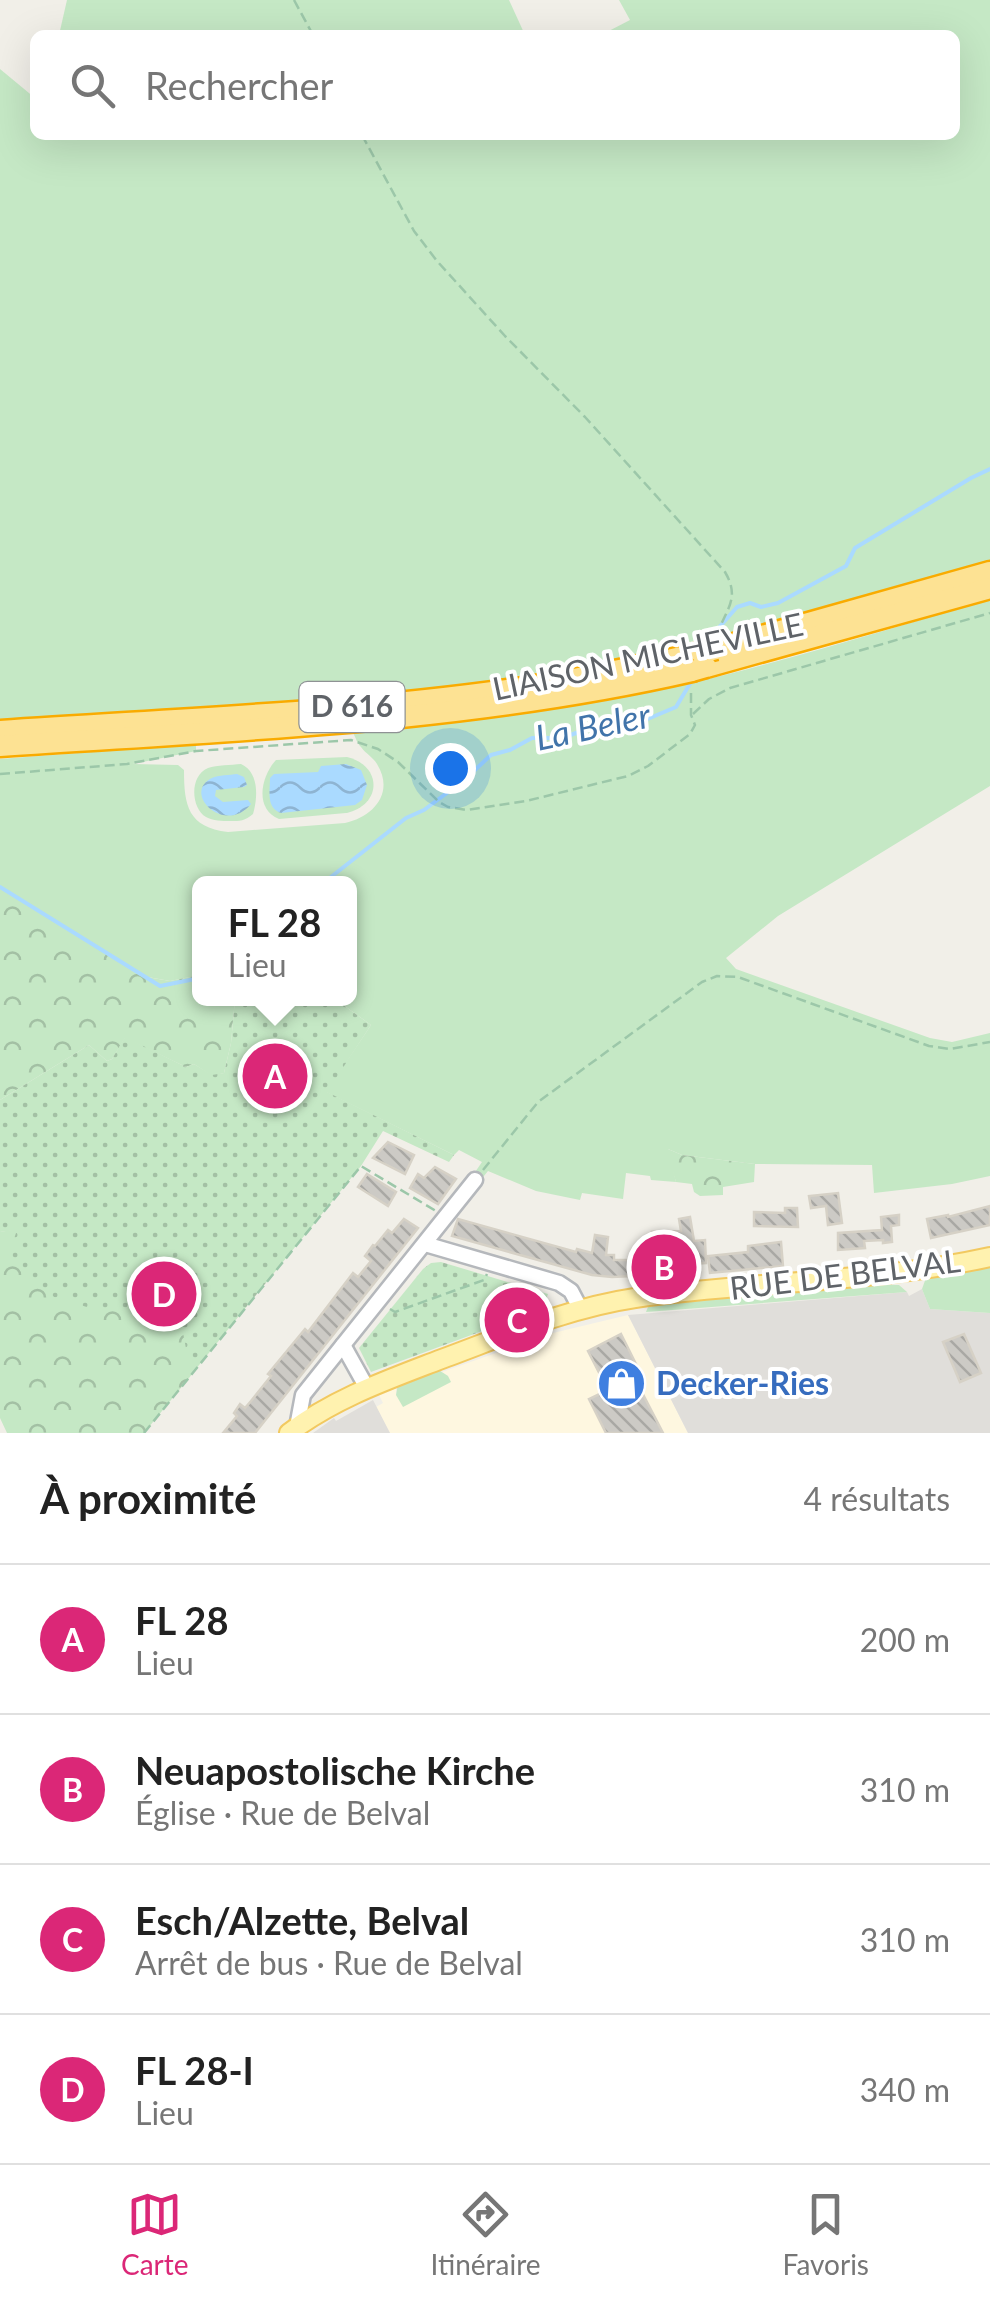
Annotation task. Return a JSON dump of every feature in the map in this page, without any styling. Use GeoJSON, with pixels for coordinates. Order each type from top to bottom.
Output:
{"type":"FeatureCollection","features":[{"type":"Feature","properties":{"kind":"highway","name":"LIAISON MICHEVILLE"},"geometry":{"type":"LineString","coordinates":[[0,731],[364,706],[470,695],[704,660],[990,572]]}},
{"type":"Feature","properties":{"kind":"highway","name":"LIAISON MICHEVILLE"},"geometry":{"type":"LineString","coordinates":[[0,746],[354,722],[540,701],[990,588]]}},
{"type":"Feature","properties":{"kind":"main road","name":"RUE DE BELVAL"},"geometry":{"type":"LineString","coordinates":[[292,1430],[366,1388],[582,1310],[639,1298],[898,1272],[990,1256]]}},
{"type":"Feature","properties":{"kind":"street","name":"RUE DE BELVAL"},"geometry":{"type":"LineString","coordinates":[[292,1430],[303,1395],[475,1180]]}},
{"type":"Feature","properties":{"kind":"street"},"geometry":{"type":"LineString","coordinates":[[425,1244],[559,1282],[571,1291],[582,1310]]}},
{"type":"Feature","properties":{"kind":"street"},"geometry":{"type":"LineString","coordinates":[[343,1346],[366,1388]]}},
{"type":"Feature","properties":{"kind":"path"},"geometry":{"type":"LineString","coordinates":[[294,0],[310,30]]}},
{"type":"Feature","properties":{"kind":"path"},"geometry":{"type":"LineString","coordinates":[[0,774],[127,764],[196,751],[351,740],[398,762],[439,802],[467,810],[526,802],[628,776],[648,766],[695,726],[692,714],[704,660],[733,596],[732,584],[585,417],[437,261],[414,232],[365,140]]}},
{"type":"Feature","properties":{"kind":"path"},"geometry":{"type":"LineString","coordinates":[[692,714],[730,688],[990,613]]}},
{"type":"Feature","properties":{"kind":"path"},"geometry":{"type":"LineString","coordinates":[[475,1180],[538,1102],[702,982],[717,976],[738,977],[929,1046],[950,1049],[990,1042]]}},
{"type":"Feature","properties":{"kind":"path"},"geometry":{"type":"LineString","coordinates":[[144,1433],[361,1166],[446,1217]]}},
{"type":"Feature","properties":{"kind":"path"},"geometry":{"type":"LineString","coordinates":[[377,1303],[395,1312],[484,1280],[492,1264]]}},
{"type":"Feature","properties":{"kind":"shaded area"},"geometry":{"type":"Polygon","coordinates":[[[922,1289],[930,1309],[990,1313],[990,1433],[688,1433],[628,1315],[907,1292],[909,1296],[922,1289]]]}},
{"type":"Feature","properties":{"kind":"shaded area"},"geometry":{"type":"Polygon","coordinates":[[[628,1315],[688,1433],[390,1433],[376,1407],[383,1403],[379,1395],[396,1388],[396,1395],[448,1376],[442,1372],[553,1333],[628,1315]]]}},
{"type":"Feature","properties":{"kind":"shaded area"},"geometry":{"type":"Polygon","coordinates":[[[373,1400],[390,1433],[313,1433],[334,1418],[336,1421],[373,1400]]]}},
{"type":"Feature","properties":{"kind":"green space"},"geometry":{"type":"Polygon","coordinates":[[[67,0],[509,0],[523,30],[60,30],[67,0]]]}},
{"type":"Feature","properties":{"kind":"green space"},"geometry":{"type":"Polygon","coordinates":[[[619,0],[990,0],[990,560],[731,632],[534,674],[351,697],[0,720],[0,69],[30,94],[30,140],[960,140],[960,30],[611,30],[630,20],[619,0]]]}},
{"type":"Feature","properties":{"kind":"green space"},"geometry":{"type":"Polygon","coordinates":[[[990,599],[990,786],[778,916],[726,958],[736,969],[930,1038],[952,1042],[990,1033],[990,1176],[874,1193],[872,1165],[755,1164],[682,1155],[668,1149],[676,1182],[626,1173],[623,1199],[582,1193],[580,1200],[536,1191],[488,1171],[479,1182],[471,1178],[482,1162],[459,1150],[454,1155],[326,1092],[371,1025],[345,1006],[357,1006],[357,876],[192,876],[192,977],[170,981],[142,976],[0,887],[0,759],[196,744],[196,751],[133,764],[178,765],[184,770],[187,804],[196,820],[204,825],[228,832],[345,823],[372,809],[384,785],[377,764],[353,733],[530,712],[640,694],[791,657],[990,599]]]}},
{"type":"Feature","properties":{"kind":"green space"},"geometry":{"type":"Polygon","coordinates":[[[347,757],[367,768],[374,785],[372,794],[358,809],[279,819],[266,808],[262,792],[276,760],[347,757]]]}},
{"type":"Feature","properties":{"kind":"green space"},"geometry":{"type":"Polygon","coordinates":[[[241,764],[254,779],[253,814],[237,821],[206,817],[195,800],[198,778],[208,768],[241,764]]]}},
{"type":"Feature","properties":{"kind":"green space"},"geometry":{"type":"Polygon","coordinates":[[[0,887],[141,976],[170,981],[192,977],[192,1006],[234,1006],[224,1073],[212,1076],[194,1064],[186,1067],[125,1038],[112,1059],[107,1061],[89,1045],[0,1100],[0,887]]]}},
{"type":"Feature","properties":{"kind":"green space"},"geometry":{"type":"Polygon","coordinates":[[[234,1006],[345,1006],[371,1025],[327,1092],[454,1155],[449,1162],[383,1131],[361,1166],[191,1375],[177,1301],[100,1311],[54,1297],[8,1257],[17,1230],[0,1232],[0,1100],[89,1045],[107,1061],[125,1037],[186,1067],[194,1064],[212,1075],[224,1073],[234,1006]]]}},
{"type":"Feature","properties":{"kind":"green space"},"geometry":{"type":"Polygon","coordinates":[[[668,1149],[682,1155],[755,1164],[754,1182],[723,1187],[723,1195],[700,1196],[692,1184],[676,1182],[671,1166],[660,1162],[662,1151],[668,1149]]]}},
{"type":"Feature","properties":{"kind":"green space"},"geometry":{"type":"Polygon","coordinates":[[[17,1229],[177,1300],[198,1367],[144,1433],[7,1433],[0,1418],[0,1232],[17,1229]]]}},
{"type":"Feature","properties":{"kind":"green space"},"geometry":{"type":"Polygon","coordinates":[[[441,1262],[548,1294],[545,1302],[531,1313],[371,1372],[359,1348],[423,1269],[441,1262]]]}},
{"type":"Feature","properties":{"kind":"green space"},"geometry":{"type":"Polygon","coordinates":[[[990,1266],[990,1313],[930,1309],[922,1289],[927,1275],[932,1278],[990,1266]]]}},
{"type":"Feature","properties":{"kind":"green space"},"geometry":{"type":"Polygon","coordinates":[[[856,1284],[899,1285],[907,1292],[646,1312],[661,1301],[856,1284]]]}},
{"type":"Feature","properties":{"kind":"green space"},"geometry":{"type":"Polygon","coordinates":[[[437,1369],[451,1382],[403,1407],[396,1395],[398,1384],[437,1369]]]}},
{"type":"Feature","properties":{"kind":"water"},"geometry":{"type":"Polygon","coordinates":[[[346,764],[361,770],[367,785],[362,800],[355,805],[281,813],[273,807],[270,778],[274,774],[318,772],[321,766],[346,764]]]}},
{"type":"Feature","properties":{"kind":"water"},"geometry":{"type":"Polygon","coordinates":[[[215,777],[244,777],[247,785],[216,790],[215,796],[223,802],[248,800],[251,804],[230,816],[210,809],[201,793],[204,785],[215,777]]]}},
{"type":"Feature","properties":{"kind":"building"},"geometry":{"type":"Polygon","coordinates":[[[388,1142],[414,1155],[405,1174],[373,1158],[388,1142]]]}},
{"type":"Feature","properties":{"kind":"building"},"geometry":{"type":"Polygon","coordinates":[[[435,1167],[456,1179],[438,1204],[410,1188],[418,1174],[424,1178],[435,1167]]]}},
{"type":"Feature","properties":{"kind":"building"},"geometry":{"type":"Polygon","coordinates":[[[367,1174],[396,1192],[388,1206],[358,1187],[367,1174]]]}},
{"type":"Feature","properties":{"kind":"building"},"geometry":{"type":"Polygon","coordinates":[[[838,1193],[842,1223],[828,1225],[826,1206],[811,1208],[809,1196],[838,1193]]]}},
{"type":"Feature","properties":{"kind":"building"},"geometry":{"type":"Polygon","coordinates":[[[990,1206],[990,1225],[931,1238],[927,1219],[990,1206]]]}},
{"type":"Feature","properties":{"kind":"building"},"geometry":{"type":"Polygon","coordinates":[[[785,1208],[797,1208],[798,1227],[754,1226],[754,1212],[785,1213],[785,1208]]]}},
{"type":"Feature","properties":{"kind":"building"},"geometry":{"type":"Polygon","coordinates":[[[899,1215],[899,1225],[891,1226],[892,1242],[864,1241],[865,1248],[838,1250],[838,1233],[882,1230],[881,1217],[899,1215]]]}},
{"type":"Feature","properties":{"kind":"building"},"geometry":{"type":"Polygon","coordinates":[[[690,1217],[694,1241],[705,1240],[706,1263],[673,1265],[674,1274],[592,1275],[452,1236],[458,1219],[592,1253],[595,1235],[608,1237],[606,1255],[614,1255],[614,1260],[654,1260],[652,1232],[681,1231],[679,1219],[690,1217]]]}},
{"type":"Feature","properties":{"kind":"building"},"geometry":{"type":"Polygon","coordinates":[[[404,1219],[418,1228],[255,1433],[223,1433],[237,1416],[234,1413],[240,1404],[245,1408],[271,1376],[268,1374],[305,1329],[308,1332],[353,1273],[358,1277],[371,1261],[365,1256],[373,1245],[388,1230],[392,1233],[404,1219]]]}},
{"type":"Feature","properties":{"kind":"building"},"geometry":{"type":"Polygon","coordinates":[[[781,1242],[783,1266],[710,1273],[708,1256],[748,1252],[748,1246],[781,1242]]]}},
{"type":"Feature","properties":{"kind":"building","name":"Decker-Ries"},"geometry":{"type":"Polygon","coordinates":[[[621,1334],[641,1374],[634,1377],[663,1433],[606,1433],[589,1399],[608,1390],[588,1351],[621,1334]]]}},
{"type":"Feature","properties":{"kind":"building"},"geometry":{"type":"Polygon","coordinates":[[[964,1334],[981,1373],[960,1382],[943,1342],[964,1334]]]}},
{"type":"Feature","properties":{"kind":"waterway","name":"La Beler"},"geometry":{"type":"LineString","coordinates":[[711,641],[737,607],[778,603],[846,566],[855,548],[990,469]]}},
{"type":"Feature","properties":{"kind":"waterway","name":"La Beler"},"geometry":{"type":"LineString","coordinates":[[332,876],[406,818],[424,810],[463,781],[491,755],[532,738],[562,738],[596,726],[631,726],[676,707],[694,677]]}},
{"type":"Feature","properties":{"kind":"waterway","name":"La Beler"},"geometry":{"type":"LineString","coordinates":[[0,887],[160,986],[192,980]]}},
{"type":"Feature","properties":{"kind":"place","name":"FL 28"},"geometry":{"type":"Point","coordinates":[275,1076]}},
{"type":"Feature","properties":{"kind":"place","name":"Neuapostolische Kirche"},"geometry":{"type":"Point","coordinates":[664,1267]}},
{"type":"Feature","properties":{"kind":"place","name":"FL 28-I"},"geometry":{"type":"Point","coordinates":[164,1294]}},
{"type":"Feature","properties":{"kind":"place","name":"Esch/Alzette, Belval"},"geometry":{"type":"Point","coordinates":[517,1320]}},
{"type":"Feature","properties":{"kind":"place","name":"Decker-Ries"},"geometry":{"type":"Point","coordinates":[621,1384]}}]}
